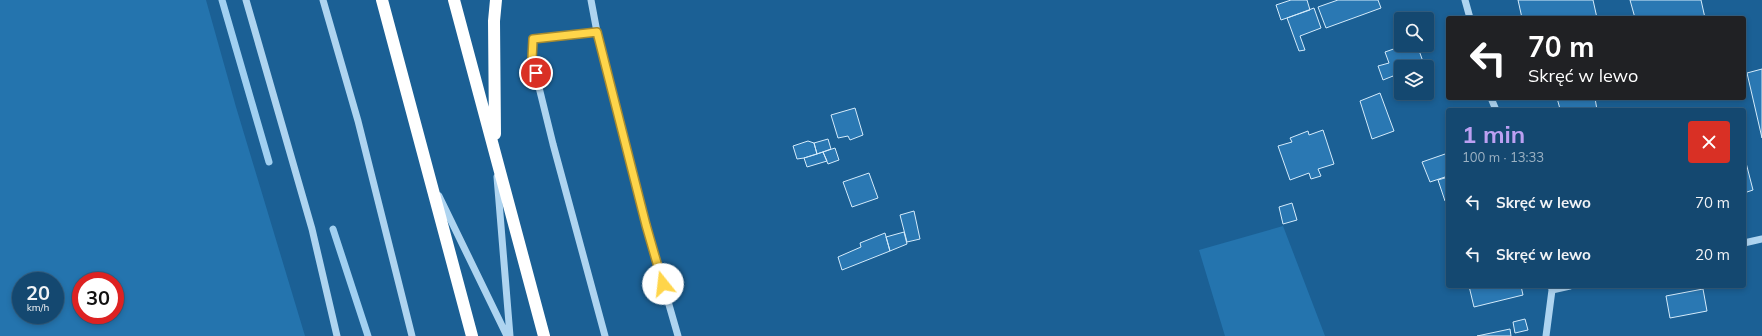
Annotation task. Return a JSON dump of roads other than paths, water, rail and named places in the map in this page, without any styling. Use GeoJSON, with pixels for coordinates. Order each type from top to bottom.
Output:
{"type":"FeatureCollection","features":[{"type":"Feature","properties":{"kind":"highway"},"geometry":{"type":"LineString","coordinates":[[382,0],[472,336]]}},
{"type":"Feature","properties":{"kind":"highway"},"geometry":{"type":"LineString","coordinates":[[454,0],[544,336]]}},
{"type":"Feature","properties":{"kind":"highway"},"geometry":{"type":"LineString","coordinates":[[495,151],[494,21],[496,0]]}},
{"type":"Feature","properties":{"kind":"street"},"geometry":{"type":"LineString","coordinates":[[246,0],[312,229],[337,336]]}},
{"type":"Feature","properties":{"kind":"street"},"geometry":{"type":"LineString","coordinates":[[323,0],[358,121],[412,336]]}},
{"type":"Feature","properties":{"kind":"street"},"geometry":{"type":"LineString","coordinates":[[591,0],[597,32],[646,225],[678,336]]}},
{"type":"Feature","properties":{"kind":"street"},"geometry":{"type":"LineString","coordinates":[[1465,0],[1469,16]]}},
{"type":"Feature","properties":{"kind":"street"},"geometry":{"type":"LineString","coordinates":[[597,32],[533,39],[532,59],[553,144],[605,336]]}},
{"type":"Feature","properties":{"kind":"street"},"geometry":{"type":"LineString","coordinates":[[495,151],[508,336]]}},
{"type":"Feature","properties":{"kind":"street"},"geometry":{"type":"LineString","coordinates":[[428,172],[508,336]]}},
{"type":"Feature","properties":{"kind":"street"},"geometry":{"type":"LineString","coordinates":[[1746,243],[1762,239]]}},
{"type":"Feature","properties":{"kind":"street"},"geometry":{"type":"LineString","coordinates":[[1546,336],[1552,288]]}},
{"type":"Feature","properties":{"kind":"waterway"},"geometry":{"type":"LineString","coordinates":[[222,0],[269,162]]}},
{"type":"Feature","properties":{"kind":"waterway"},"geometry":{"type":"LineString","coordinates":[[333,229],[368,336]]}}]}
